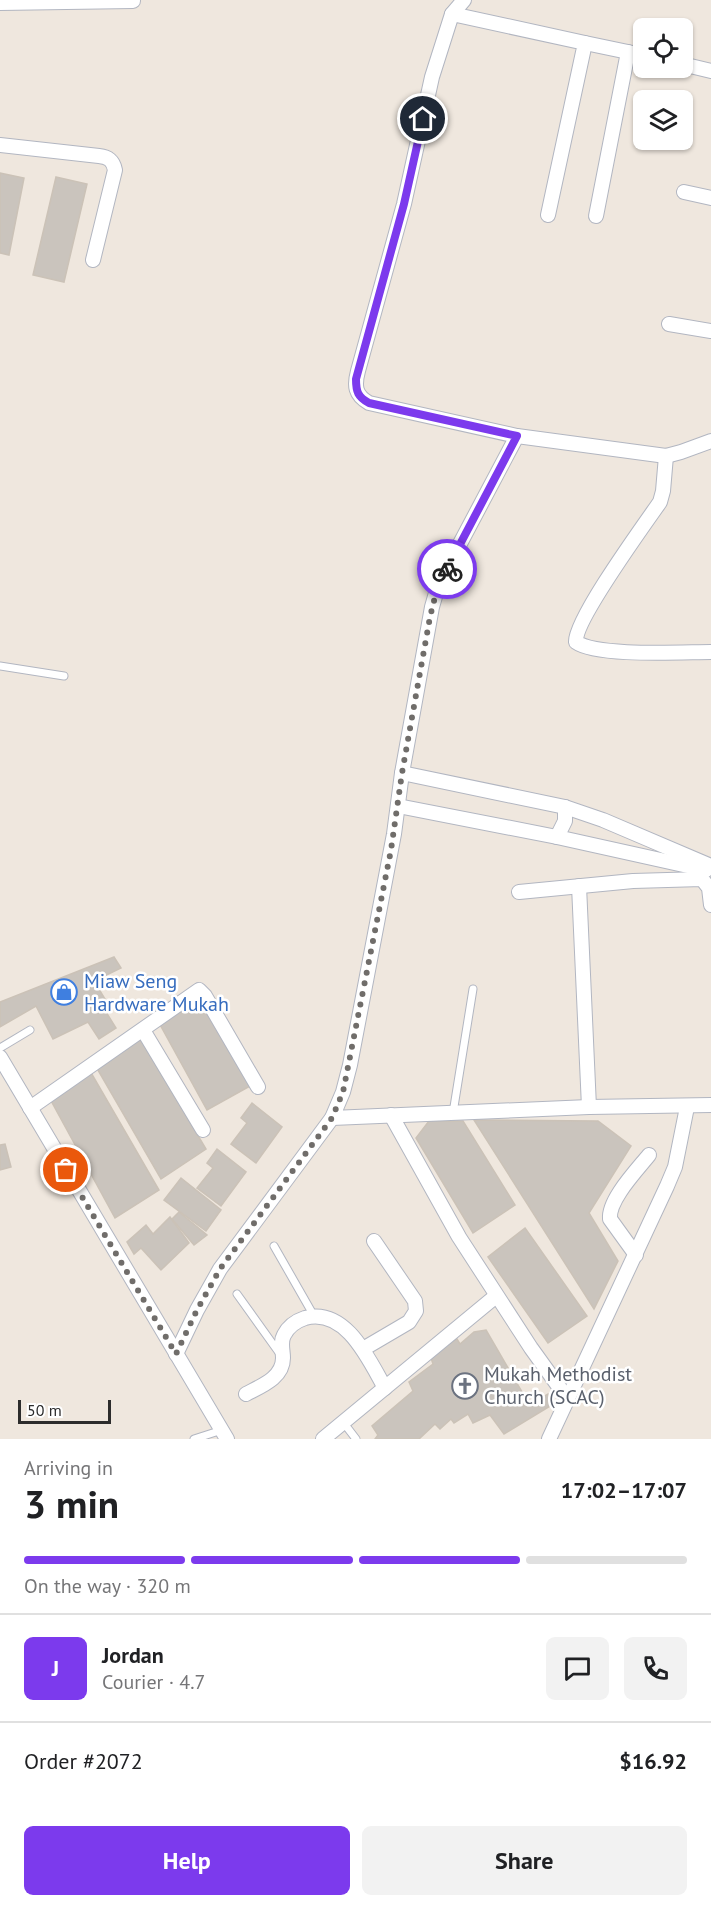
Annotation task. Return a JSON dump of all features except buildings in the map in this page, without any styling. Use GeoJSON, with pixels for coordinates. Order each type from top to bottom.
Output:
{"type":"FeatureCollection","features":[{"type":"Feature","properties":{"kind":"street"},"geometry":{"type":"LineString","coordinates":[[464,0],[452,14],[432,77],[404,204],[358,371],[356,388],[358,396],[369,403],[517,436],[666,456],[711,441]]}},
{"type":"Feature","properties":{"kind":"street"},"geometry":{"type":"LineString","coordinates":[[0,3],[133,1]]}},
{"type":"Feature","properties":{"kind":"street"},"geometry":{"type":"LineString","coordinates":[[452,14],[633,53]]}},
{"type":"Feature","properties":{"kind":"street"},"geometry":{"type":"LineString","coordinates":[[548,215],[585,43]]}},
{"type":"Feature","properties":{"kind":"street"},"geometry":{"type":"LineString","coordinates":[[596,216],[628,52]]}},
{"type":"Feature","properties":{"kind":"street"},"geometry":{"type":"LineString","coordinates":[[693,67],[711,71]]}},
{"type":"Feature","properties":{"kind":"street"},"geometry":{"type":"LineString","coordinates":[[0,145],[82,153],[107,157],[111,160],[115,170],[93,260]]}},
{"type":"Feature","properties":{"kind":"street"},"geometry":{"type":"LineString","coordinates":[[684,192],[711,198]]}},
{"type":"Feature","properties":{"kind":"street"},"geometry":{"type":"LineString","coordinates":[[669,324],[711,331]]}},
{"type":"Feature","properties":{"kind":"street"},"geometry":{"type":"LineString","coordinates":[[176,1354],[220,1269],[332,1118],[347,1079],[436,593],[517,436]]}},
{"type":"Feature","properties":{"kind":"street"},"geometry":{"type":"LineString","coordinates":[[666,456],[660,502],[589,610],[576,635],[576,642],[585,648],[604,651],[711,652]]}},
{"type":"Feature","properties":{"kind":"street"},"geometry":{"type":"LineString","coordinates":[[402,773],[565,807],[603,820],[711,866]]}},
{"type":"Feature","properties":{"kind":"street"},"geometry":{"type":"LineString","coordinates":[[398,806],[557,837],[711,871]]}},
{"type":"Feature","properties":{"kind":"street"},"geometry":{"type":"LineString","coordinates":[[557,837],[566,821],[565,807]]}},
{"type":"Feature","properties":{"kind":"street"},"geometry":{"type":"LineString","coordinates":[[519,892],[633,881],[702,879],[707,884],[711,905]]}},
{"type":"Feature","properties":{"kind":"street"},"geometry":{"type":"LineString","coordinates":[[579,886],[589,1107]]}},
{"type":"Feature","properties":{"kind":"street"},"geometry":{"type":"LineString","coordinates":[[30,1108],[199,990],[258,1087]]}},
{"type":"Feature","properties":{"kind":"street"},"geometry":{"type":"LineString","coordinates":[[143,1030],[202,1130]]}},
{"type":"Feature","properties":{"kind":"street"},"geometry":{"type":"LineString","coordinates":[[0,1057],[224,1434]]}},
{"type":"Feature","properties":{"kind":"street"},"geometry":{"type":"LineString","coordinates":[[332,1118],[589,1107],[711,1105]]}},
{"type":"Feature","properties":{"kind":"street"},"geometry":{"type":"LineString","coordinates":[[549,1439],[675,1167],[687,1107]]}},
{"type":"Feature","properties":{"kind":"street"},"geometry":{"type":"LineString","coordinates":[[392,1115],[459,1237],[496,1296],[567,1398]]}},
{"type":"Feature","properties":{"kind":"street"},"geometry":{"type":"LineString","coordinates":[[636,1255],[610,1219],[609,1213],[623,1188],[649,1155]]}},
{"type":"Feature","properties":{"kind":"street"},"geometry":{"type":"LineString","coordinates":[[363,1349],[409,1322],[416,1311],[414,1301],[374,1240]]}},
{"type":"Feature","properties":{"kind":"street"},"geometry":{"type":"LineString","coordinates":[[323,1439],[496,1296]]}},
{"type":"Feature","properties":{"kind":"street"},"geometry":{"type":"LineString","coordinates":[[246,1394],[276,1376],[283,1366],[282,1341],[284,1335],[300,1320],[314,1316],[324,1317],[343,1327],[363,1349],[385,1388]]}},
{"type":"Feature","properties":{"kind":"lane"},"geometry":{"type":"LineString","coordinates":[[0,666],[64,676]]}},
{"type":"Feature","properties":{"kind":"lane"},"geometry":{"type":"LineString","coordinates":[[453,1113],[473,989]]}},
{"type":"Feature","properties":{"kind":"lane"},"geometry":{"type":"LineString","coordinates":[[0,1048],[30,1030]]}},
{"type":"Feature","properties":{"kind":"lane"},"geometry":{"type":"LineString","coordinates":[[274,1246],[314,1316]]}},
{"type":"Feature","properties":{"kind":"lane"},"geometry":{"type":"LineString","coordinates":[[237,1294],[283,1359]]}},
{"type":"Feature","properties":{"kind":"lane"},"geometry":{"type":"LineString","coordinates":[[343,1422],[356,1439]]}},
{"type":"Feature","properties":{"kind":"lane"},"geometry":{"type":"LineString","coordinates":[[194,1439],[224,1434]]}},
{"type":"Feature","properties":{"kind":"way so far"},"geometry":{"type":"LineString","coordinates":[[66,1170],[176,1354],[220,1269],[332,1118],[343,1092],[391,850],[402,773],[430,617],[436,593],[447,569]]}},
{"type":"Feature","properties":{"kind":"place","name":"Miaw Seng Hardware Mukah"},"geometry":{"type":"Point","coordinates":[64,992]}},
{"type":"Feature","properties":{"kind":"place","name":"Mukah Methodist Church (SCAC)"},"geometry":{"type":"Point","coordinates":[465,1386]}},
{"type":"Feature","properties":{"kind":"route"},"geometry":{"type":"LineString","coordinates":[[423,119],[404,204],[356,379],[356,388],[358,396],[369,403],[517,436],[447,569]]}}]}
